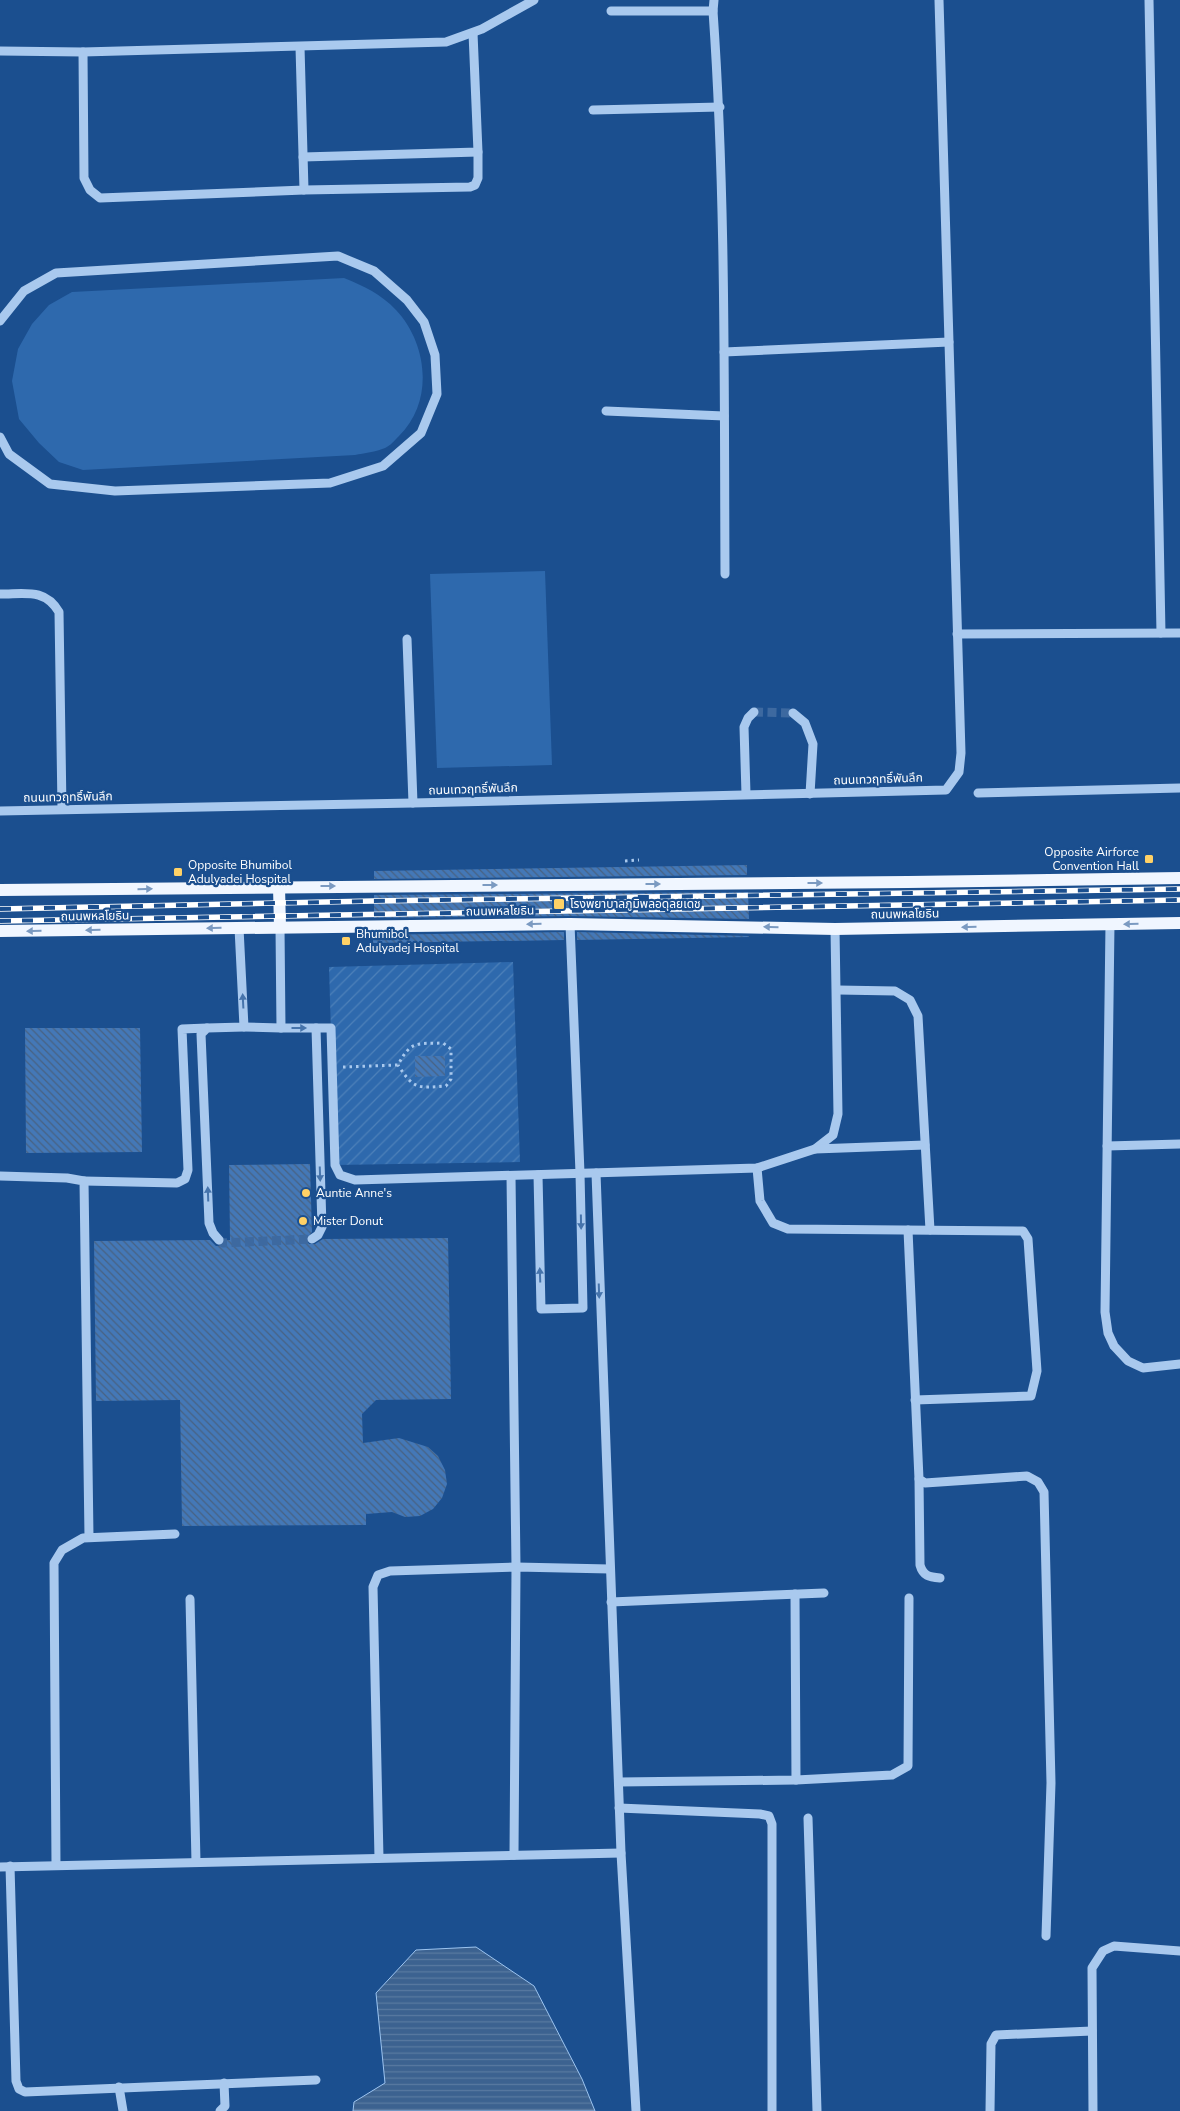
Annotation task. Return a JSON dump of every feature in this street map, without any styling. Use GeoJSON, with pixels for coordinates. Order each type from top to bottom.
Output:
{"type":"FeatureCollection","features":[{"type":"Feature","properties":{"kind":"main road","name":"ถนนพหลโยธิน"},"geometry":{"type":"LineString","coordinates":[[0,890],[1180,878]]}},
{"type":"Feature","properties":{"kind":"main road"},"geometry":{"type":"LineString","coordinates":[[279,887],[280,927]]}},
{"type":"Feature","properties":{"kind":"main road","name":"ถนนพหลโยธิน"},"geometry":{"type":"LineString","coordinates":[[0,931],[570,924],[835,928],[1180,923]]}},
{"type":"Feature","properties":{"kind":"street"},"geometry":{"type":"LineString","coordinates":[[714,0],[713,11],[720,107],[725,574]]}},
{"type":"Feature","properties":{"kind":"street"},"geometry":{"type":"LineString","coordinates":[[939,0],[957,634],[1180,632]]}},
{"type":"Feature","properties":{"kind":"street"},"geometry":{"type":"LineString","coordinates":[[1149,0],[1161,633]]}},
{"type":"Feature","properties":{"kind":"street"},"geometry":{"type":"LineString","coordinates":[[0,51],[83,52],[446,42],[482,29],[532,1]]}},
{"type":"Feature","properties":{"kind":"street"},"geometry":{"type":"LineString","coordinates":[[611,11],[713,11]]}},
{"type":"Feature","properties":{"kind":"street"},"geometry":{"type":"LineString","coordinates":[[83,52],[84,178],[90,190],[100,198],[304,190],[470,187],[476,185],[478,178],[473,32]]}},
{"type":"Feature","properties":{"kind":"street"},"geometry":{"type":"LineString","coordinates":[[300,47],[304,190]]}},
{"type":"Feature","properties":{"kind":"street"},"geometry":{"type":"LineString","coordinates":[[593,110],[720,107]]}},
{"type":"Feature","properties":{"kind":"street"},"geometry":{"type":"LineString","coordinates":[[303,157],[478,152]]}},
{"type":"Feature","properties":{"kind":"street"},"geometry":{"type":"LineString","coordinates":[[0,321],[24,291],[56,273],[338,256],[374,271],[407,300],[424,322],[435,355],[437,394],[421,433],[383,466],[330,483],[115,491],[50,484],[10,454],[0,437]]}},
{"type":"Feature","properties":{"kind":"street"},"geometry":{"type":"LineString","coordinates":[[724,352],[949,342]]}},
{"type":"Feature","properties":{"kind":"street"},"geometry":{"type":"LineString","coordinates":[[606,411],[724,416]]}},
{"type":"Feature","properties":{"kind":"street"},"geometry":{"type":"LineString","coordinates":[[0,594],[34,594],[45,597],[53,602],[59,612],[62,809]]}},
{"type":"Feature","properties":{"kind":"street","name":"ถนนเทวฤทธิ์พันลึก"},"geometry":{"type":"LineString","coordinates":[[0,811],[946,790],[958,772],[961,753],[957,634]]}},
{"type":"Feature","properties":{"kind":"street"},"geometry":{"type":"LineString","coordinates":[[407,640],[413,803]]}},
{"type":"Feature","properties":{"kind":"street"},"geometry":{"type":"LineString","coordinates":[[746,794],[744,727],[748,718],[754,712]]}},
{"type":"Feature","properties":{"kind":"street"},"geometry":{"type":"LineString","coordinates":[[793,713],[805,722],[813,744],[810,794]]}},
{"type":"Feature","properties":{"kind":"street"},"geometry":{"type":"LineString","coordinates":[[978,793],[1180,788]]}},
{"type":"Feature","properties":{"kind":"street"},"geometry":{"type":"LineString","coordinates":[[538,1175],[541,1309],[583,1308],[580,1173],[570,924]]}},
{"type":"Feature","properties":{"kind":"street"},"geometry":{"type":"LineString","coordinates":[[1110,924],[1105,1312],[1108,1333],[1114,1346],[1128,1361],[1143,1368],[1180,1364]]}},
{"type":"Feature","properties":{"kind":"street"},"geometry":{"type":"LineString","coordinates":[[280,927],[281,1028]]}},
{"type":"Feature","properties":{"kind":"street"},"geometry":{"type":"LineString","coordinates":[[239,928],[244,1027]]}},
{"type":"Feature","properties":{"kind":"street"},"geometry":{"type":"LineString","coordinates":[[815,1149],[833,1135],[838,1114],[838,990],[835,928]]}},
{"type":"Feature","properties":{"kind":"street"},"geometry":{"type":"LineString","coordinates":[[838,990],[895,991],[910,1000],[918,1016],[930,1230]]}},
{"type":"Feature","properties":{"kind":"street"},"geometry":{"type":"LineString","coordinates":[[207,1028],[201,1034],[209,1223],[212,1233],[220,1240]]}},
{"type":"Feature","properties":{"kind":"street"},"geometry":{"type":"LineString","coordinates":[[0,1176],[66,1178],[84,1181],[177,1183],[185,1178],[188,1170],[182,1030],[207,1028],[331,1028],[334,1166],[340,1175],[355,1180],[757,1168],[815,1149],[925,1145]]}},
{"type":"Feature","properties":{"kind":"street"},"geometry":{"type":"LineString","coordinates":[[312,1239],[318,1235],[322,1227],[316,1028]]}},
{"type":"Feature","properties":{"kind":"street"},"geometry":{"type":"LineString","coordinates":[[1107,1146],[1180,1144]]}},
{"type":"Feature","properties":{"kind":"street"},"geometry":{"type":"LineString","coordinates":[[757,1168],[760,1200],[773,1222],[788,1229],[1023,1231],[1028,1239],[1037,1371],[1031,1396],[915,1400]]}},
{"type":"Feature","properties":{"kind":"street"},"geometry":{"type":"LineString","coordinates":[[596,1172],[600,1340],[621,1853],[636,2111]]}},
{"type":"Feature","properties":{"kind":"street"},"geometry":{"type":"LineString","coordinates":[[511,1176],[516,1567],[514,1855]]}},
{"type":"Feature","properties":{"kind":"street"},"geometry":{"type":"LineString","coordinates":[[84,1181],[89,1537]]}},
{"type":"Feature","properties":{"kind":"street"},"geometry":{"type":"LineString","coordinates":[[908,1230],[919,1479],[920,1565],[922,1572],[928,1576],[940,1578]]}},
{"type":"Feature","properties":{"kind":"street"},"geometry":{"type":"LineString","coordinates":[[919,1479],[925,1483],[1027,1476],[1038,1482],[1044,1492],[1051,1783],[1046,1936]]}},
{"type":"Feature","properties":{"kind":"street"},"geometry":{"type":"LineString","coordinates":[[56,1865],[54,1563],[62,1550],[83,1538],[175,1534]]}},
{"type":"Feature","properties":{"kind":"street"},"geometry":{"type":"LineString","coordinates":[[379,1858],[373,1586],[378,1575],[390,1571],[516,1567],[610,1570]]}},
{"type":"Feature","properties":{"kind":"street"},"geometry":{"type":"LineString","coordinates":[[611,1602],[824,1593]]}},
{"type":"Feature","properties":{"kind":"street"},"geometry":{"type":"LineString","coordinates":[[795,1594],[796,1780]]}},
{"type":"Feature","properties":{"kind":"street"},"geometry":{"type":"LineString","coordinates":[[619,1782],[796,1780],[892,1775],[908,1766],[909,1598]]}},
{"type":"Feature","properties":{"kind":"street"},"geometry":{"type":"LineString","coordinates":[[190,1599],[196,1862]]}},
{"type":"Feature","properties":{"kind":"street"},"geometry":{"type":"LineString","coordinates":[[620,1808],[769,1816],[772,1824],[772,2111]]}},
{"type":"Feature","properties":{"kind":"street"},"geometry":{"type":"LineString","coordinates":[[808,1818],[817,2111]]}},
{"type":"Feature","properties":{"kind":"street"},"geometry":{"type":"LineString","coordinates":[[0,1867],[621,1853]]}},
{"type":"Feature","properties":{"kind":"street"},"geometry":{"type":"LineString","coordinates":[[10,1866],[16,2081],[19,2089],[25,2092],[316,2080]]}},
{"type":"Feature","properties":{"kind":"street"},"geometry":{"type":"LineString","coordinates":[[1093,2111],[1092,1968],[1104,1951],[1114,1946],[1180,1951]]}},
{"type":"Feature","properties":{"kind":"street"},"geometry":{"type":"LineString","coordinates":[[990,2111],[991,2044],[996,2035],[1092,2031]]}},
{"type":"Feature","properties":{"kind":"street"},"geometry":{"type":"LineString","coordinates":[[220,2111],[224,2106],[224,2083]]}},
{"type":"Feature","properties":{"kind":"street"},"geometry":{"type":"LineString","coordinates":[[119,2087],[123,2111]]}},
{"type":"Feature","properties":{"kind":"path"},"geometry":{"type":"LineString","coordinates":[[625,860],[639,860]]}},
{"type":"Feature","properties":{"kind":"path"},"geometry":{"type":"LineString","coordinates":[[402,946],[416,946]]}},
{"type":"Feature","properties":{"kind":"path"},"geometry":{"type":"LineString","coordinates":[[444,1043],[451,1050],[452,1079],[446,1086],[420,1088],[408,1080],[398,1065],[406,1049],[418,1044],[444,1043]]}},
{"type":"Feature","properties":{"kind":"path"},"geometry":{"type":"LineString","coordinates":[[332,1067],[398,1065]]}},
{"type":"Feature","properties":{"kind":"shaded area"},"geometry":{"type":"Polygon","coordinates":[[[344,278],[372,291],[396,310],[407,324],[415,339],[420,356],[423,373],[418,407],[410,422],[399,436],[385,448],[355,455],[83,470],[59,462],[39,443],[19,419],[12,381],[18,349],[32,324],[49,305],[72,292],[344,278]]]}},
{"type":"Feature","properties":{"kind":"shaded area"},"geometry":{"type":"Polygon","coordinates":[[[545,571],[552,765],[437,768],[430,574],[545,571]]]}},
{"type":"Feature","properties":{"kind":"shaded area"},"geometry":{"type":"Polygon","coordinates":[[[513,962],[520,1162],[335,1165],[329,967],[513,962]]]}},
{"type":"Feature","properties":{"kind":"shaded area"},"geometry":{"type":"Polygon","coordinates":[[[476,1947],[534,1986],[582,2079],[595,2111],[353,2111],[354,2102],[385,2083],[376,1993],[416,1950],[476,1947]]]}},
{"type":"Feature","properties":{"kind":"building"},"geometry":{"type":"Polygon","coordinates":[[[747,865],[747,875],[374,879],[374,871],[747,865]]]}},
{"type":"Feature","properties":{"kind":"building"},"geometry":{"type":"Polygon","coordinates":[[[748,892],[749,919],[570,916],[374,918],[374,895],[748,892]]]}},
{"type":"Feature","properties":{"kind":"building"},"geometry":{"type":"Polygon","coordinates":[[[564,932],[564,940],[373,943],[373,935],[564,932]]]}},
{"type":"Feature","properties":{"kind":"building"},"geometry":{"type":"Polygon","coordinates":[[[577,932],[749,936],[749,937],[577,940],[577,932]]]}},
{"type":"Feature","properties":{"kind":"building"},"geometry":{"type":"Polygon","coordinates":[[[25,1028],[140,1028],[142,1152],[26,1153],[25,1028]]]}},
{"type":"Feature","properties":{"kind":"building"},"geometry":{"type":"Polygon","coordinates":[[[415,1056],[445,1056],[445,1076],[415,1077],[415,1056]]]}},
{"type":"Feature","properties":{"kind":"building"},"geometry":{"type":"Polygon","coordinates":[[[310,1164],[312,1232],[306,1239],[309,1244],[315,1244],[323,1239],[448,1238],[451,1399],[376,1400],[362,1414],[363,1443],[399,1438],[428,1447],[438,1456],[445,1470],[447,1484],[442,1498],[433,1509],[420,1516],[405,1517],[392,1512],[366,1514],[366,1525],[182,1526],[180,1400],[96,1401],[94,1241],[210,1240],[216,1246],[221,1246],[225,1240],[230,1240],[229,1165],[310,1164]]]}},
{"type":"Feature","properties":{"kind":"tunnel"},"geometry":{"type":"LineString","coordinates":[[754,712],[793,713]]}},
{"type":"Feature","properties":{"kind":"tunnel"},"geometry":{"type":"LineString","coordinates":[[219,1240],[223,1243],[312,1239]]}},
{"type":"Feature","properties":{"kind":"railway"},"geometry":{"type":"LineString","coordinates":[[0,909],[373,901],[1180,889]]}},
{"type":"Feature","properties":{"kind":"railway"},"geometry":{"type":"LineString","coordinates":[[0,921],[1180,900]]}},
{"type":"Feature","properties":{"kind":"place","name":"Opposite Airforce Convention Hall"},"geometry":{"type":"Point","coordinates":[1149,859]}},
{"type":"Feature","properties":{"kind":"place","name":"Opposite Bhumibol Adulyadei Hospital"},"geometry":{"type":"Point","coordinates":[178,872]}},
{"type":"Feature","properties":{"kind":"place","name":"โรงพยาบาลภูมิพลอดุลยเดช"},"geometry":{"type":"Point","coordinates":[559,904]}},
{"type":"Feature","properties":{"kind":"place","name":"Bhumibol Adulyadej Hospital"},"geometry":{"type":"Point","coordinates":[346,941]}},
{"type":"Feature","properties":{"kind":"place","name":"Auntie Anne's"},"geometry":{"type":"Point","coordinates":[306,1193]}},
{"type":"Feature","properties":{"kind":"place","name":"Mister Donut"},"geometry":{"type":"Point","coordinates":[303,1221]}}]}
